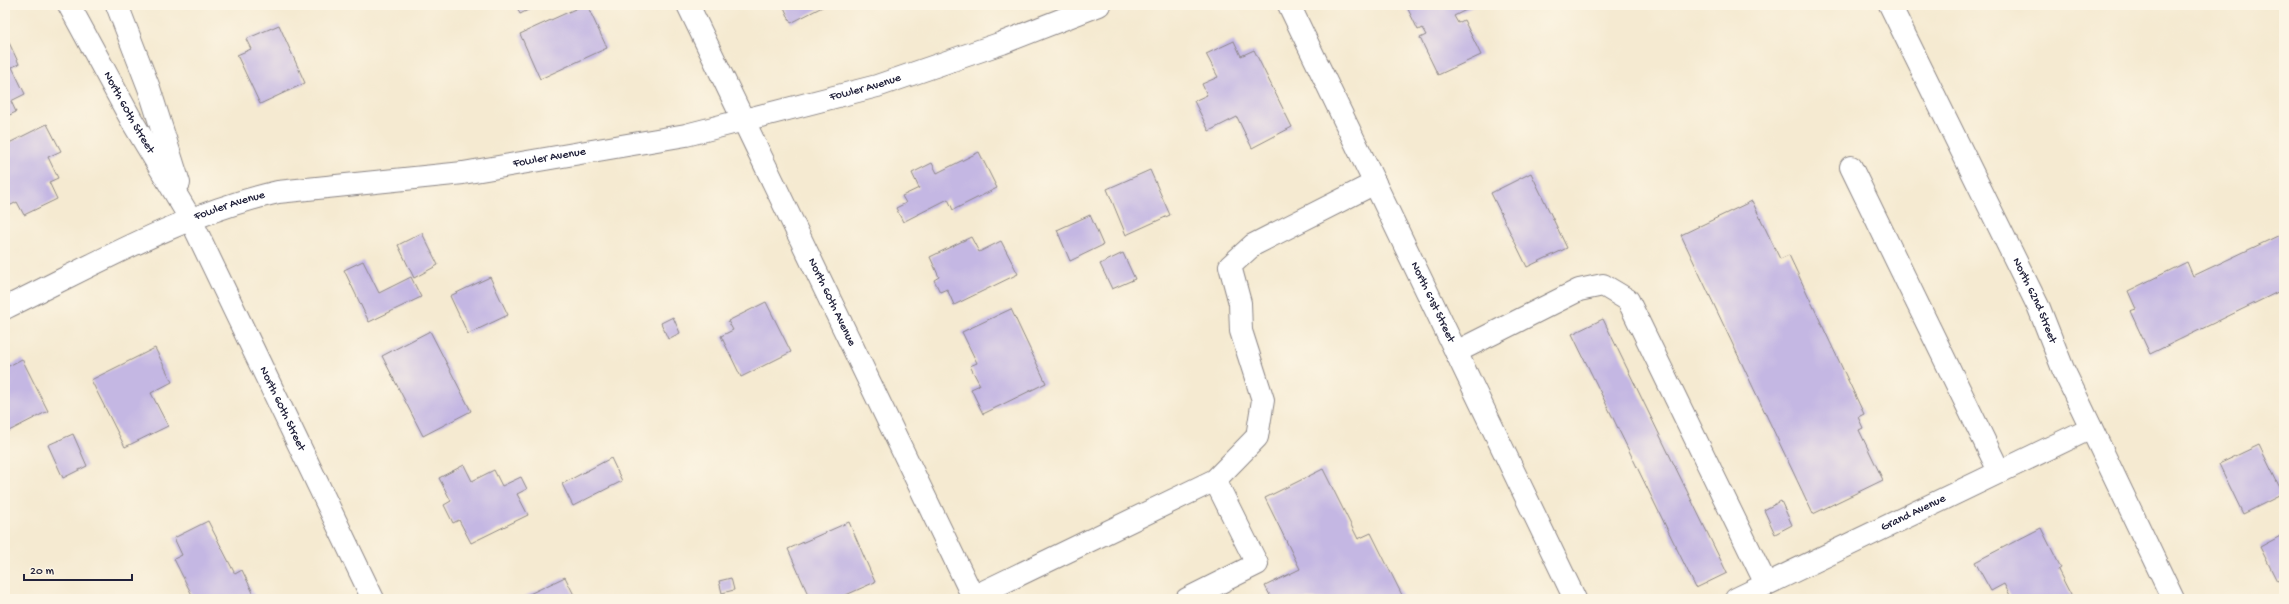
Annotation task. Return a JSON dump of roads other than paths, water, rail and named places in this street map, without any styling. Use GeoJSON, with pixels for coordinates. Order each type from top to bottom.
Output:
{"type":"FeatureCollection","features":[{"type":"Feature","properties":{"kind":"street","name":"North 60th Street"},"geometry":{"type":"LineString","coordinates":[[69,5],[132,121],[190,218],[373,599]]}},
{"type":"Feature","properties":{"kind":"street","name":"North 60th Street"},"geometry":{"type":"LineString","coordinates":[[117,5],[149,88],[190,218]]}},
{"type":"Feature","properties":{"kind":"street","name":"North 60th Avenue"},"geometry":{"type":"LineString","coordinates":[[688,5],[973,598]]}},
{"type":"Feature","properties":{"kind":"street","name":"Fowler Avenue"},"geometry":{"type":"LineString","coordinates":[[5,308],[190,218],[278,192],[463,173],[686,135],[877,86],[1002,43],[1099,5]]}},
{"type":"Feature","properties":{"kind":"street","name":"North 61st Street"},"geometry":{"type":"LineString","coordinates":[[1289,5],[1574,599]]}},
{"type":"Feature","properties":{"kind":"street","name":"North 62nd Street"},"geometry":{"type":"LineString","coordinates":[[1890,5],[2039,308],[2063,369],[2174,599]]}},
{"type":"Feature","properties":{"kind":"street"},"geometry":{"type":"LineString","coordinates":[[1851,167],[1999,471]]}},
{"type":"Feature","properties":{"kind":"street"},"geometry":{"type":"LineString","coordinates":[[973,598],[1215,480],[1257,437],[1263,400],[1241,331],[1240,303],[1230,266],[1253,245],[1374,183]]}},
{"type":"Feature","properties":{"kind":"street"},"geometry":{"type":"LineString","coordinates":[[1456,352],[1579,290],[1603,285],[1628,300],[1766,584]]}},
{"type":"Feature","properties":{"kind":"street","name":"Grand Avenue"},"geometry":{"type":"LineString","coordinates":[[1736,599],[2091,428]]}},
{"type":"Feature","properties":{"kind":"street"},"geometry":{"type":"LineString","coordinates":[[1187,599],[1257,564],[1215,480]]}}]}
